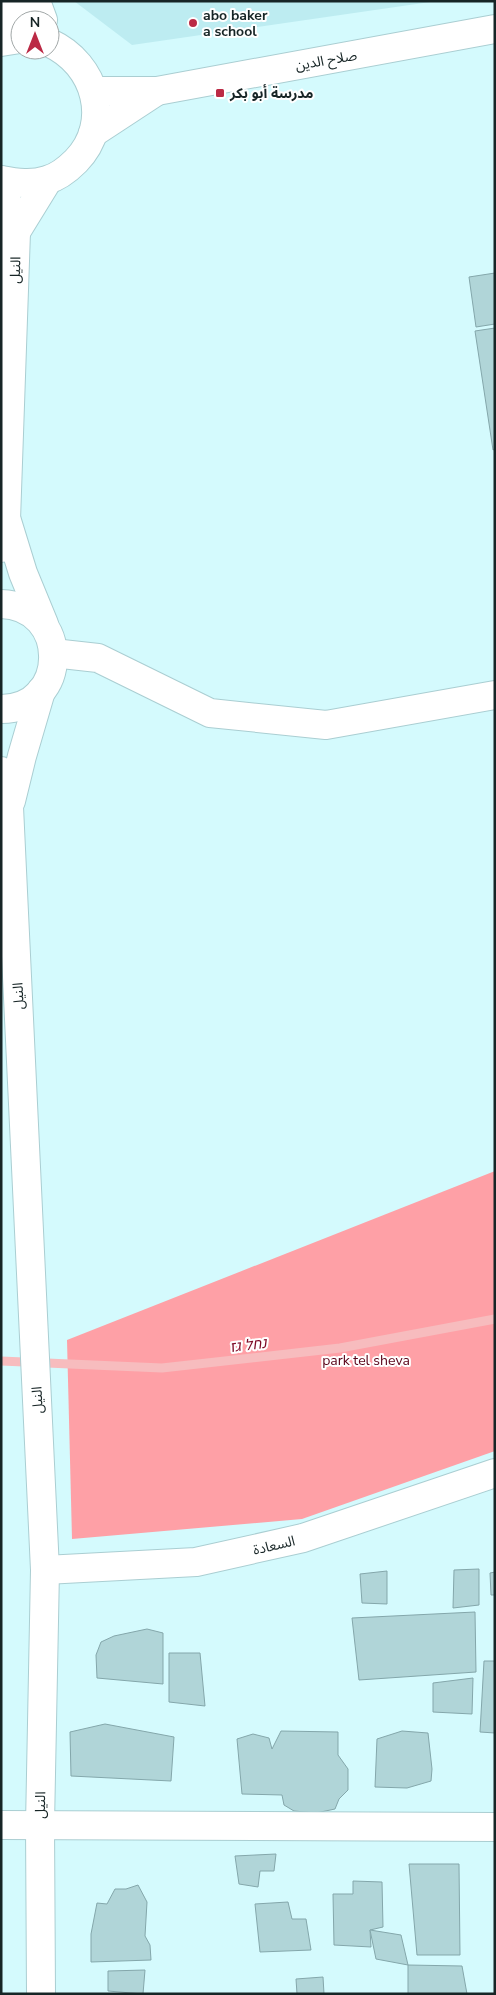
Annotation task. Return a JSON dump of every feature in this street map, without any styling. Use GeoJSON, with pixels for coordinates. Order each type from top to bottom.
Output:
{"type":"FeatureCollection","features":[{"type":"Feature","properties":{"kind":"street","name":"صلاح الدين"},"geometry":{"type":"LineString","coordinates":[[94,91],[156,91],[495,29]]}},
{"type":"Feature","properties":{"kind":"street"},"geometry":{"type":"LineString","coordinates":[[1,180],[25,184],[48,180],[67,169],[83,154],[93,134],[97,112],[94,91],[85,71],[60,45]]}},
{"type":"Feature","properties":{"kind":"street","name":"صلاح الدين"},"geometry":{"type":"LineString","coordinates":[[93,134],[156,91]]}},
{"type":"Feature","properties":{"kind":"street","name":"النيل"},"geometry":{"type":"LineString","coordinates":[[1,180],[16,232],[6,520],[1,548]]}},
{"type":"Feature","properties":{"kind":"street","name":"النيل"},"geometry":{"type":"LineString","coordinates":[[16,232],[48,180]]}},
{"type":"Feature","properties":{"kind":"street"},"geometry":{"type":"LineString","coordinates":[[6,520],[23,573],[50,640],[54,660],[50,677],[41,691],[22,756],[10,807]]}},
{"type":"Feature","properties":{"kind":"street"},"geometry":{"type":"LineString","coordinates":[[1,604],[20,608],[35,616],[50,640],[98,658],[210,714],[326,725],[495,695]]}},
{"type":"Feature","properties":{"kind":"street"},"geometry":{"type":"LineString","coordinates":[[1,709],[10,709],[27,703],[41,691]]}},
{"type":"Feature","properties":{"kind":"street"},"geometry":{"type":"LineString","coordinates":[[1,771],[10,807]]}},
{"type":"Feature","properties":{"kind":"street","name":"النيل"},"geometry":{"type":"LineString","coordinates":[[10,807],[45,1570],[40,1825],[41,1994]]}},
{"type":"Feature","properties":{"kind":"street","name":"السعادة"},"geometry":{"type":"LineString","coordinates":[[45,1570],[196,1562],[303,1538],[495,1473]]}},
{"type":"Feature","properties":{"kind":"street"},"geometry":{"type":"LineString","coordinates":[[1,1825],[495,1826]]}},
{"type":"Feature","properties":{"kind":"shaded area","name":"abo baker a school"},"geometry":{"type":"Polygon","coordinates":[[[74,1],[437,1],[132,45],[74,1]]]}},
{"type":"Feature","properties":{"kind":"green space","name":"park tel sheva"},"geometry":{"type":"Polygon","coordinates":[[[495,1171],[495,1451],[302,1519],[72,1539],[67,1340],[495,1171]]]}},
{"type":"Feature","properties":{"kind":"building"},"geometry":{"type":"Polygon","coordinates":[[[495,273],[495,324],[476,327],[469,277],[495,273]]]}},
{"type":"Feature","properties":{"kind":"building"},"geometry":{"type":"Polygon","coordinates":[[[495,328],[495,449],[493,450],[475,331],[495,328]]]}},
{"type":"Feature","properties":{"kind":"building"},"geometry":{"type":"Polygon","coordinates":[[[479,1569],[479,1605],[453,1608],[454,1570],[479,1569]]]}},
{"type":"Feature","properties":{"kind":"building"},"geometry":{"type":"Polygon","coordinates":[[[387,1571],[387,1604],[362,1603],[360,1574],[387,1571]]]}},
{"type":"Feature","properties":{"kind":"building"},"geometry":{"type":"Polygon","coordinates":[[[495,1572],[495,1595],[491,1595],[490,1573],[495,1572]]]}},
{"type":"Feature","properties":{"kind":"building"},"geometry":{"type":"Polygon","coordinates":[[[475,1612],[476,1672],[359,1680],[352,1618],[475,1612]]]}},
{"type":"Feature","properties":{"kind":"building"},"geometry":{"type":"Polygon","coordinates":[[[147,1629],[163,1633],[163,1684],[97,1678],[96,1655],[101,1642],[114,1636],[147,1629]]]}},
{"type":"Feature","properties":{"kind":"building"},"geometry":{"type":"Polygon","coordinates":[[[169,1653],[200,1653],[205,1706],[169,1702],[169,1653]]]}},
{"type":"Feature","properties":{"kind":"building"},"geometry":{"type":"Polygon","coordinates":[[[484,1661],[495,1661],[495,1733],[480,1732],[484,1661]]]}},
{"type":"Feature","properties":{"kind":"building"},"geometry":{"type":"Polygon","coordinates":[[[473,1678],[472,1714],[433,1712],[433,1683],[473,1678]]]}},
{"type":"Feature","properties":{"kind":"building"},"geometry":{"type":"Polygon","coordinates":[[[105,1724],[174,1737],[171,1781],[71,1776],[70,1732],[105,1724]]]}},
{"type":"Feature","properties":{"kind":"building"},"geometry":{"type":"Polygon","coordinates":[[[281,1731],[338,1732],[338,1755],[348,1769],[348,1790],[339,1799],[335,1809],[316,1813],[294,1811],[284,1805],[282,1795],[242,1794],[237,1739],[253,1734],[269,1738],[272,1749],[281,1731]]]}},
{"type":"Feature","properties":{"kind":"building"},"geometry":{"type":"Polygon","coordinates":[[[402,1731],[428,1733],[432,1769],[431,1781],[407,1788],[375,1787],[377,1739],[402,1731]]]}},
{"type":"Feature","properties":{"kind":"building"},"geometry":{"type":"Polygon","coordinates":[[[276,1854],[274,1871],[260,1871],[258,1887],[239,1884],[235,1856],[276,1854]]]}},
{"type":"Feature","properties":{"kind":"building"},"geometry":{"type":"Polygon","coordinates":[[[409,1864],[459,1864],[460,1955],[417,1955],[409,1864]]]}},
{"type":"Feature","properties":{"kind":"building"},"geometry":{"type":"Polygon","coordinates":[[[353,1881],[382,1882],[383,1927],[370,1930],[371,1947],[334,1945],[333,1894],[353,1894],[353,1881]]]}},
{"type":"Feature","properties":{"kind":"building"},"geometry":{"type":"Polygon","coordinates":[[[138,1885],[147,1902],[145,1936],[150,1945],[151,1960],[91,1962],[91,1934],[97,1903],[107,1904],[115,1889],[126,1889],[138,1885]]]}},
{"type":"Feature","properties":{"kind":"building"},"geometry":{"type":"Polygon","coordinates":[[[288,1902],[292,1919],[306,1919],[311,1950],[260,1952],[255,1904],[288,1902]]]}},
{"type":"Feature","properties":{"kind":"building"},"geometry":{"type":"Polygon","coordinates":[[[370,1930],[401,1935],[408,1965],[376,1959],[370,1930]]]}},
{"type":"Feature","properties":{"kind":"building"},"geometry":{"type":"Polygon","coordinates":[[[408,1965],[462,1966],[467,1994],[408,1994],[408,1965]]]}},
{"type":"Feature","properties":{"kind":"building"},"geometry":{"type":"Polygon","coordinates":[[[145,1970],[143,1994],[108,1991],[108,1971],[145,1970]]]}},
{"type":"Feature","properties":{"kind":"building"},"geometry":{"type":"Polygon","coordinates":[[[323,1977],[324,1994],[297,1994],[296,1979],[323,1977]]]}},
{"type":"Feature","properties":{"kind":"waterway","name":"נחל גז"},"geometry":{"type":"LineString","coordinates":[[1,1361],[162,1368],[340,1348],[495,1319]]}},
{"type":"Feature","properties":{"kind":"place","name":"abo baker a school"},"geometry":{"type":"Point","coordinates":[193,23]}},
{"type":"Feature","properties":{"kind":"place","name":"مدرسة أبو بكر"},"geometry":{"type":"Point","coordinates":[220,93]}}]}
